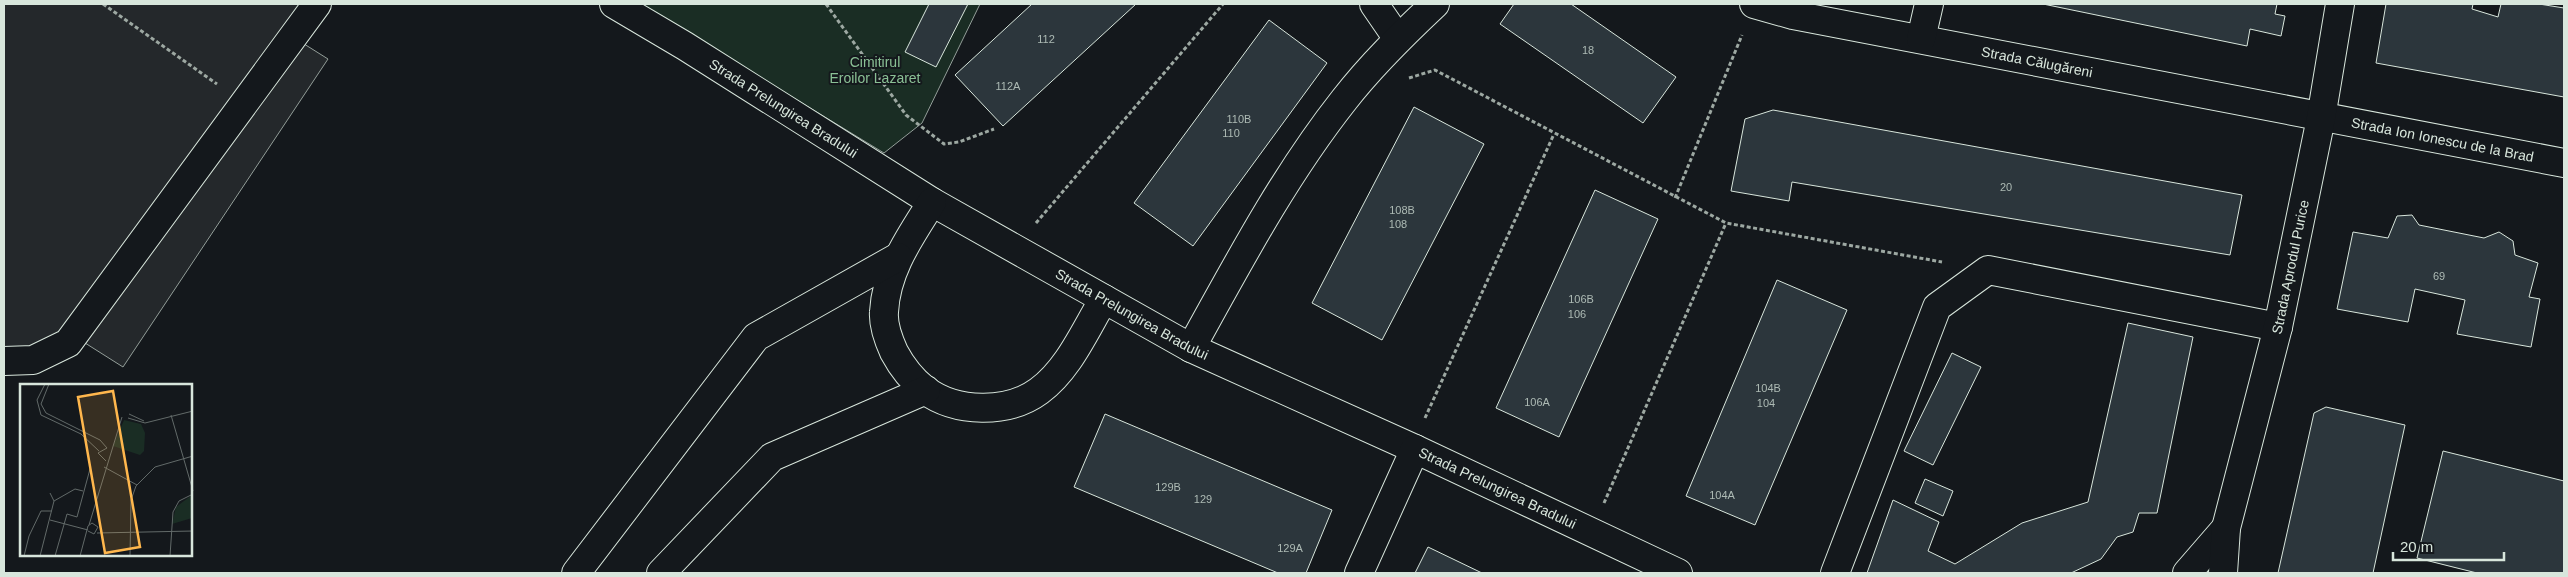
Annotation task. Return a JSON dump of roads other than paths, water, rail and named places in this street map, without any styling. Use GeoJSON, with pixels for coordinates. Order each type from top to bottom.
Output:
{"type":"FeatureCollection","features":[{"type":"Feature","properties":{"kind":"street"},"geometry":{"type":"LineString","coordinates":[[4,361],[33,360],[68,343],[317,4]]}},
{"type":"Feature","properties":{"kind":"street","name":"Strada Prelungirea Bradului"},"geometry":{"type":"LineString","coordinates":[[614,4],[685,46],[932,202],[1191,348],[1415,449],[1678,573]]}},
{"type":"Feature","properties":{"kind":"street"},"geometry":{"type":"LineString","coordinates":[[1374,4],[1398,39]]}},
{"type":"Feature","properties":{"kind":"street"},"geometry":{"type":"LineString","coordinates":[[1191,348],[1280,193],[1344,100],[1398,39],[1435,4]]}},
{"type":"Feature","properties":{"kind":"street","name":"Strada Călugăreni"},"geometry":{"type":"LineString","coordinates":[[1755,4],[1793,15],[2321,118]]}},
{"type":"Feature","properties":{"kind":"street"},"geometry":{"type":"LineString","coordinates":[[1921,39],[1929,4]]}},
{"type":"Feature","properties":{"kind":"street","name":"Strada Aprodul Purice"},"geometry":{"type":"LineString","coordinates":[[2223,573],[2226,528],[2278,326],[2321,118],[2340,4]]}},
{"type":"Feature","properties":{"kind":"street","name":"Strada Ion Ionescu de la Brad"},"geometry":{"type":"LineString","coordinates":[[2321,118],[2564,163]]}},
{"type":"Feature","properties":{"kind":"street"},"geometry":{"type":"LineString","coordinates":[[932,202],[898,257],[887,284],[884,314],[890,343],[904,370],[926,390],[952,404],[982,408],[1011,405],[1038,392],[1061,372],[1104,299]]}},
{"type":"Feature","properties":{"kind":"street"},"geometry":{"type":"LineString","coordinates":[[576,573],[756,338],[898,257]]}},
{"type":"Feature","properties":{"kind":"street"},"geometry":{"type":"LineString","coordinates":[[1835,573],[1937,307],[1988,270],[2278,326]]}},
{"type":"Feature","properties":{"kind":"street"},"geometry":{"type":"LineString","coordinates":[[661,573],[772,457],[926,390]]}},
{"type":"Feature","properties":{"kind":"street"},"geometry":{"type":"LineString","coordinates":[[1359,573],[1415,449]]}},
{"type":"Feature","properties":{"kind":"street","name":"Strada Aprodul Purice"},"geometry":{"type":"LineString","coordinates":[[2187,573],[2226,528]]}},
{"type":"Feature","properties":{"kind":"park label","name":"Cimitirul Eroilor Lazaret"},"geometry":{"type":"Point","coordinates":[875,70]}}]}
